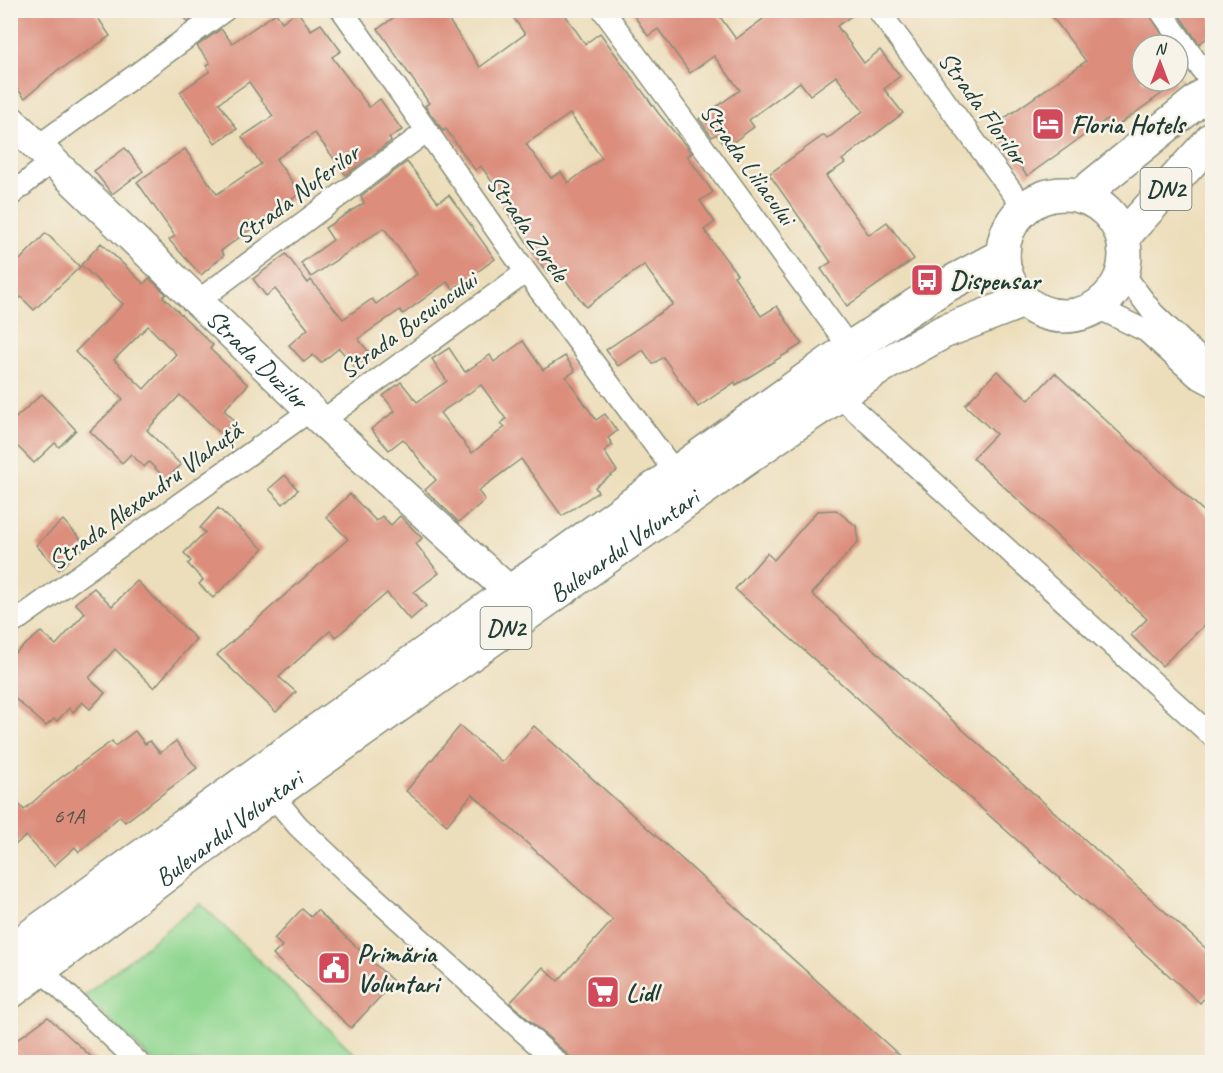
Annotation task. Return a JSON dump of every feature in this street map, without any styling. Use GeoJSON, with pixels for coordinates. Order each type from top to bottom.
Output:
{"type":"FeatureCollection","features":[{"type":"Feature","properties":{"kind":"highway","name":"DN2"},"geometry":{"type":"LineString","coordinates":[[1080,196],[1129,153],[1212,89]]}},
{"type":"Feature","properties":{"kind":"highway","name":"DN2"},"geometry":{"type":"LineString","coordinates":[[1096,308],[1108,298],[1123,273],[1126,255],[1123,237],[1212,139]]}},
{"type":"Feature","properties":{"kind":"highway"},"geometry":{"type":"LineString","coordinates":[[1096,308],[1078,315],[1059,316],[1040,311],[1023,301],[1012,287],[1005,272],[1003,255],[1005,237],[1013,221],[1024,208],[1041,198],[1060,194],[1080,196],[1107,210],[1123,237]]}},
{"type":"Feature","properties":{"kind":"highway","name":"Bulevardul Voluntari"},"geometry":{"type":"LineString","coordinates":[[10,951],[850,348],[943,287],[1003,255]]}},
{"type":"Feature","properties":{"kind":"highway","name":"Bulevardul Voluntari"},"geometry":{"type":"LineString","coordinates":[[10,993],[39,968],[272,795],[838,395],[944,332],[1023,301]]}},
{"type":"Feature","properties":{"kind":"street"},"geometry":{"type":"LineString","coordinates":[[10,196],[45,153],[225,10]]}},
{"type":"Feature","properties":{"kind":"street","name":"Strada Zorele"},"geometry":{"type":"LineString","coordinates":[[342,10],[526,272],[675,472]]}},
{"type":"Feature","properties":{"kind":"street","name":"Strada Liliacului"},"geometry":{"type":"LineString","coordinates":[[603,10],[850,348]]}},
{"type":"Feature","properties":{"kind":"street","name":"Strada Florilor"},"geometry":{"type":"LineString","coordinates":[[878,10],[1024,208]]}},
{"type":"Feature","properties":{"kind":"street"},"geometry":{"type":"LineString","coordinates":[[1160,10],[1212,84]]}},
{"type":"Feature","properties":{"kind":"street","name":"Strada Duzilor"},"geometry":{"type":"LineString","coordinates":[[10,120],[317,416],[509,591]]}},
{"type":"Feature","properties":{"kind":"street","name":"Strada Nuferilor"},"geometry":{"type":"LineString","coordinates":[[199,300],[427,131]]}},
{"type":"Feature","properties":{"kind":"street","name":"Strada Busuiocului"},"geometry":{"type":"LineString","coordinates":[[317,416],[526,272]]}},
{"type":"Feature","properties":{"kind":"street"},"geometry":{"type":"LineString","coordinates":[[1123,273],[1153,313],[1208,366],[1212,376]]}},
{"type":"Feature","properties":{"kind":"street"},"geometry":{"type":"LineString","coordinates":[[1096,308],[1146,332],[1197,377],[1212,385]]}},
{"type":"Feature","properties":{"kind":"street"},"geometry":{"type":"LineString","coordinates":[[838,395],[1212,736]]}},
{"type":"Feature","properties":{"kind":"street","name":"Strada Alexandru Vlahuță"},"geometry":{"type":"LineString","coordinates":[[10,625],[317,416]]}},
{"type":"Feature","properties":{"kind":"street"},"geometry":{"type":"LineString","coordinates":[[272,795],[298,826],[353,878],[557,1062]]}},
{"type":"Feature","properties":{"kind":"street"},"geometry":{"type":"LineString","coordinates":[[39,968],[138,1062]]}},
{"type":"Feature","properties":{"kind":"green space"},"geometry":{"type":"Polygon","coordinates":[[[200,903],[363,1062],[154,1062],[84,996],[200,903]]]}},
{"type":"Feature","properties":{"kind":"building"},"geometry":{"type":"Polygon","coordinates":[[[10,10],[93,10],[110,36],[60,68],[25,98],[10,81],[10,10]]]}},
{"type":"Feature","properties":{"kind":"building"},"geometry":{"type":"Polygon","coordinates":[[[179,10],[203,10],[188,22],[179,10]]]}},
{"type":"Feature","properties":{"kind":"building"},"geometry":{"type":"Polygon","coordinates":[[[404,10],[442,10],[480,67],[525,34],[508,10],[562,10],[585,44],[600,33],[659,114],[692,153],[687,156],[713,192],[700,201],[715,222],[704,230],[737,274],[734,276],[761,316],[777,306],[802,344],[736,385],[735,382],[698,407],[663,357],[653,364],[643,350],[618,366],[606,350],[673,304],[644,265],[586,307],[555,266],[547,273],[505,209],[509,206],[481,166],[475,170],[446,129],[443,131],[425,106],[429,103],[378,29],[404,10]],[[570,114],[526,144],[551,178],[561,172],[568,183],[602,158],[570,114]]]}},
{"type":"Feature","properties":{"kind":"building"},"geometry":{"type":"Polygon","coordinates":[[[630,10],[715,10],[736,39],[775,10],[860,10],[837,26],[864,63],[880,50],[900,76],[884,89],[903,113],[842,160],[845,163],[826,176],[869,235],[887,222],[914,259],[847,306],[821,269],[831,262],[769,174],[824,135],[827,139],[863,111],[836,76],[810,95],[800,82],[749,120],[754,127],[726,147],[716,134],[712,137],[699,119],[740,90],[714,56],[690,73],[658,29],[648,36],[630,10]]]}},
{"type":"Feature","properties":{"kind":"building"},"geometry":{"type":"Polygon","coordinates":[[[1063,10],[1147,10],[1161,33],[1130,33],[1130,93],[1163,93],[1114,128],[1107,119],[1027,176],[992,127],[1086,61],[1053,18],[1063,10]]]}},
{"type":"Feature","properties":{"kind":"building"},"geometry":{"type":"Polygon","coordinates":[[[1176,10],[1212,10],[1212,34],[1199,44],[1176,10]]]}},
{"type":"Feature","properties":{"kind":"building"},"geometry":{"type":"Polygon","coordinates":[[[297,11],[311,30],[321,24],[341,51],[332,57],[369,107],[380,99],[402,130],[389,138],[391,141],[346,175],[315,133],[276,159],[300,193],[221,251],[224,255],[201,275],[169,240],[175,236],[137,182],[185,149],[217,194],[261,164],[242,137],[273,116],[249,82],[219,103],[237,129],[215,143],[180,92],[210,71],[206,66],[210,63],[197,46],[221,29],[232,43],[276,13],[282,22],[297,11]]]}},
{"type":"Feature","properties":{"kind":"building"},"geometry":{"type":"Polygon","coordinates":[[[125,148],[143,171],[112,194],[94,171],[125,148]]]}},
{"type":"Feature","properties":{"kind":"building"},"geometry":{"type":"Polygon","coordinates":[[[407,162],[438,202],[449,195],[495,259],[453,289],[447,282],[403,314],[400,310],[358,339],[369,352],[369,360],[357,370],[339,348],[321,363],[313,355],[304,362],[289,345],[308,329],[275,289],[266,296],[253,279],[286,254],[308,283],[311,280],[343,319],[372,299],[376,304],[417,274],[384,228],[311,277],[301,263],[333,240],[325,228],[364,203],[361,196],[407,162]]]}},
{"type":"Feature","properties":{"kind":"building"},"geometry":{"type":"Polygon","coordinates":[[[46,233],[80,267],[34,310],[21,297],[10,307],[10,270],[46,233]]]}},
{"type":"Feature","properties":{"kind":"building"},"geometry":{"type":"Polygon","coordinates":[[[101,243],[144,284],[149,278],[166,294],[163,297],[213,345],[210,349],[248,385],[224,410],[235,421],[222,435],[180,395],[147,430],[181,465],[166,479],[149,462],[144,467],[131,454],[122,463],[90,431],[123,399],[75,352],[123,304],[81,265],[101,243]],[[148,326],[114,360],[144,389],[176,354],[148,326]]]}},
{"type":"Feature","properties":{"kind":"building"},"geometry":{"type":"Polygon","coordinates":[[[523,341],[543,370],[565,356],[575,371],[566,377],[596,420],[605,414],[617,431],[608,438],[613,445],[604,451],[617,471],[595,487],[598,492],[562,516],[521,459],[478,491],[485,500],[459,522],[425,490],[436,480],[403,439],[389,450],[371,429],[395,411],[383,396],[401,382],[417,402],[447,381],[432,359],[449,348],[465,372],[490,355],[494,362],[523,341]],[[481,385],[440,413],[472,453],[505,427],[501,423],[506,419],[481,385]]]}},
{"type":"Feature","properties":{"kind":"building"},"geometry":{"type":"Polygon","coordinates":[[[997,371],[1029,400],[1055,373],[1212,519],[1212,618],[1162,666],[1131,635],[1147,619],[973,458],[996,434],[965,405],[997,371]]]}},
{"type":"Feature","properties":{"kind":"building"},"geometry":{"type":"Polygon","coordinates":[[[42,394],[76,430],[59,447],[55,443],[34,463],[10,439],[10,423],[42,394]]]}},
{"type":"Feature","properties":{"kind":"building"},"geometry":{"type":"Polygon","coordinates":[[[285,475],[298,490],[283,504],[269,489],[285,475]]]}},
{"type":"Feature","properties":{"kind":"building"},"geometry":{"type":"Polygon","coordinates":[[[350,494],[376,521],[382,516],[391,525],[400,516],[422,538],[416,544],[439,573],[414,592],[426,606],[410,620],[387,593],[336,637],[330,631],[279,677],[296,692],[276,712],[217,655],[348,539],[326,517],[350,494]]]}},
{"type":"Feature","properties":{"kind":"building"},"geometry":{"type":"Polygon","coordinates":[[[218,508],[263,549],[213,598],[199,584],[203,580],[188,564],[191,561],[184,553],[205,532],[200,528],[218,508]]]}},
{"type":"Feature","properties":{"kind":"building"},"geometry":{"type":"Polygon","coordinates":[[[836,510],[856,526],[858,542],[812,594],[1212,954],[1212,989],[1200,1003],[735,589],[767,553],[774,560],[817,511],[836,510]]]}},
{"type":"Feature","properties":{"kind":"building"},"geometry":{"type":"Polygon","coordinates":[[[63,520],[86,545],[59,570],[36,545],[63,520]]]}},
{"type":"Feature","properties":{"kind":"building"},"geometry":{"type":"Polygon","coordinates":[[[137,581],[196,639],[154,688],[115,649],[89,678],[105,693],[90,709],[82,702],[73,712],[69,708],[57,721],[54,719],[46,726],[10,694],[10,657],[41,632],[56,645],[85,613],[75,603],[94,588],[112,606],[137,581]]]}},
{"type":"Feature","properties":{"kind":"building"},"geometry":{"type":"Polygon","coordinates":[[[460,726],[502,762],[534,726],[907,1062],[576,1062],[510,1003],[543,967],[558,981],[613,920],[472,794],[447,825],[406,791],[460,726]]]}},
{"type":"Feature","properties":{"kind":"building"},"geometry":{"type":"Polygon","coordinates":[[[135,731],[145,744],[150,741],[160,753],[176,741],[197,768],[125,822],[120,816],[79,852],[75,847],[54,866],[26,836],[10,849],[10,794],[24,810],[59,779],[112,741],[115,746],[135,731]]]}},
{"type":"Feature","properties":{"kind":"building","name":"Primăria Voluntari"},"geometry":{"type":"Polygon","coordinates":[[[302,909],[311,917],[317,910],[394,982],[351,1028],[273,955],[282,946],[274,939],[302,909]]]}},
{"type":"Feature","properties":{"kind":"building"},"geometry":{"type":"Polygon","coordinates":[[[48,1017],[97,1062],[10,1062],[10,1045],[48,1017]]]}},
{"type":"Feature","properties":{"kind":"place","name":"Floria Hotels"},"geometry":{"type":"Point","coordinates":[1048,124]}},
{"type":"Feature","properties":{"kind":"place","name":"Dispensar"},"geometry":{"type":"Point","coordinates":[927,280]}},
{"type":"Feature","properties":{"kind":"place","name":"Primăria Voluntari"},"geometry":{"type":"Point","coordinates":[334,968]}},
{"type":"Feature","properties":{"kind":"place","name":"Lidl"},"geometry":{"type":"Point","coordinates":[603,992]}}]}
